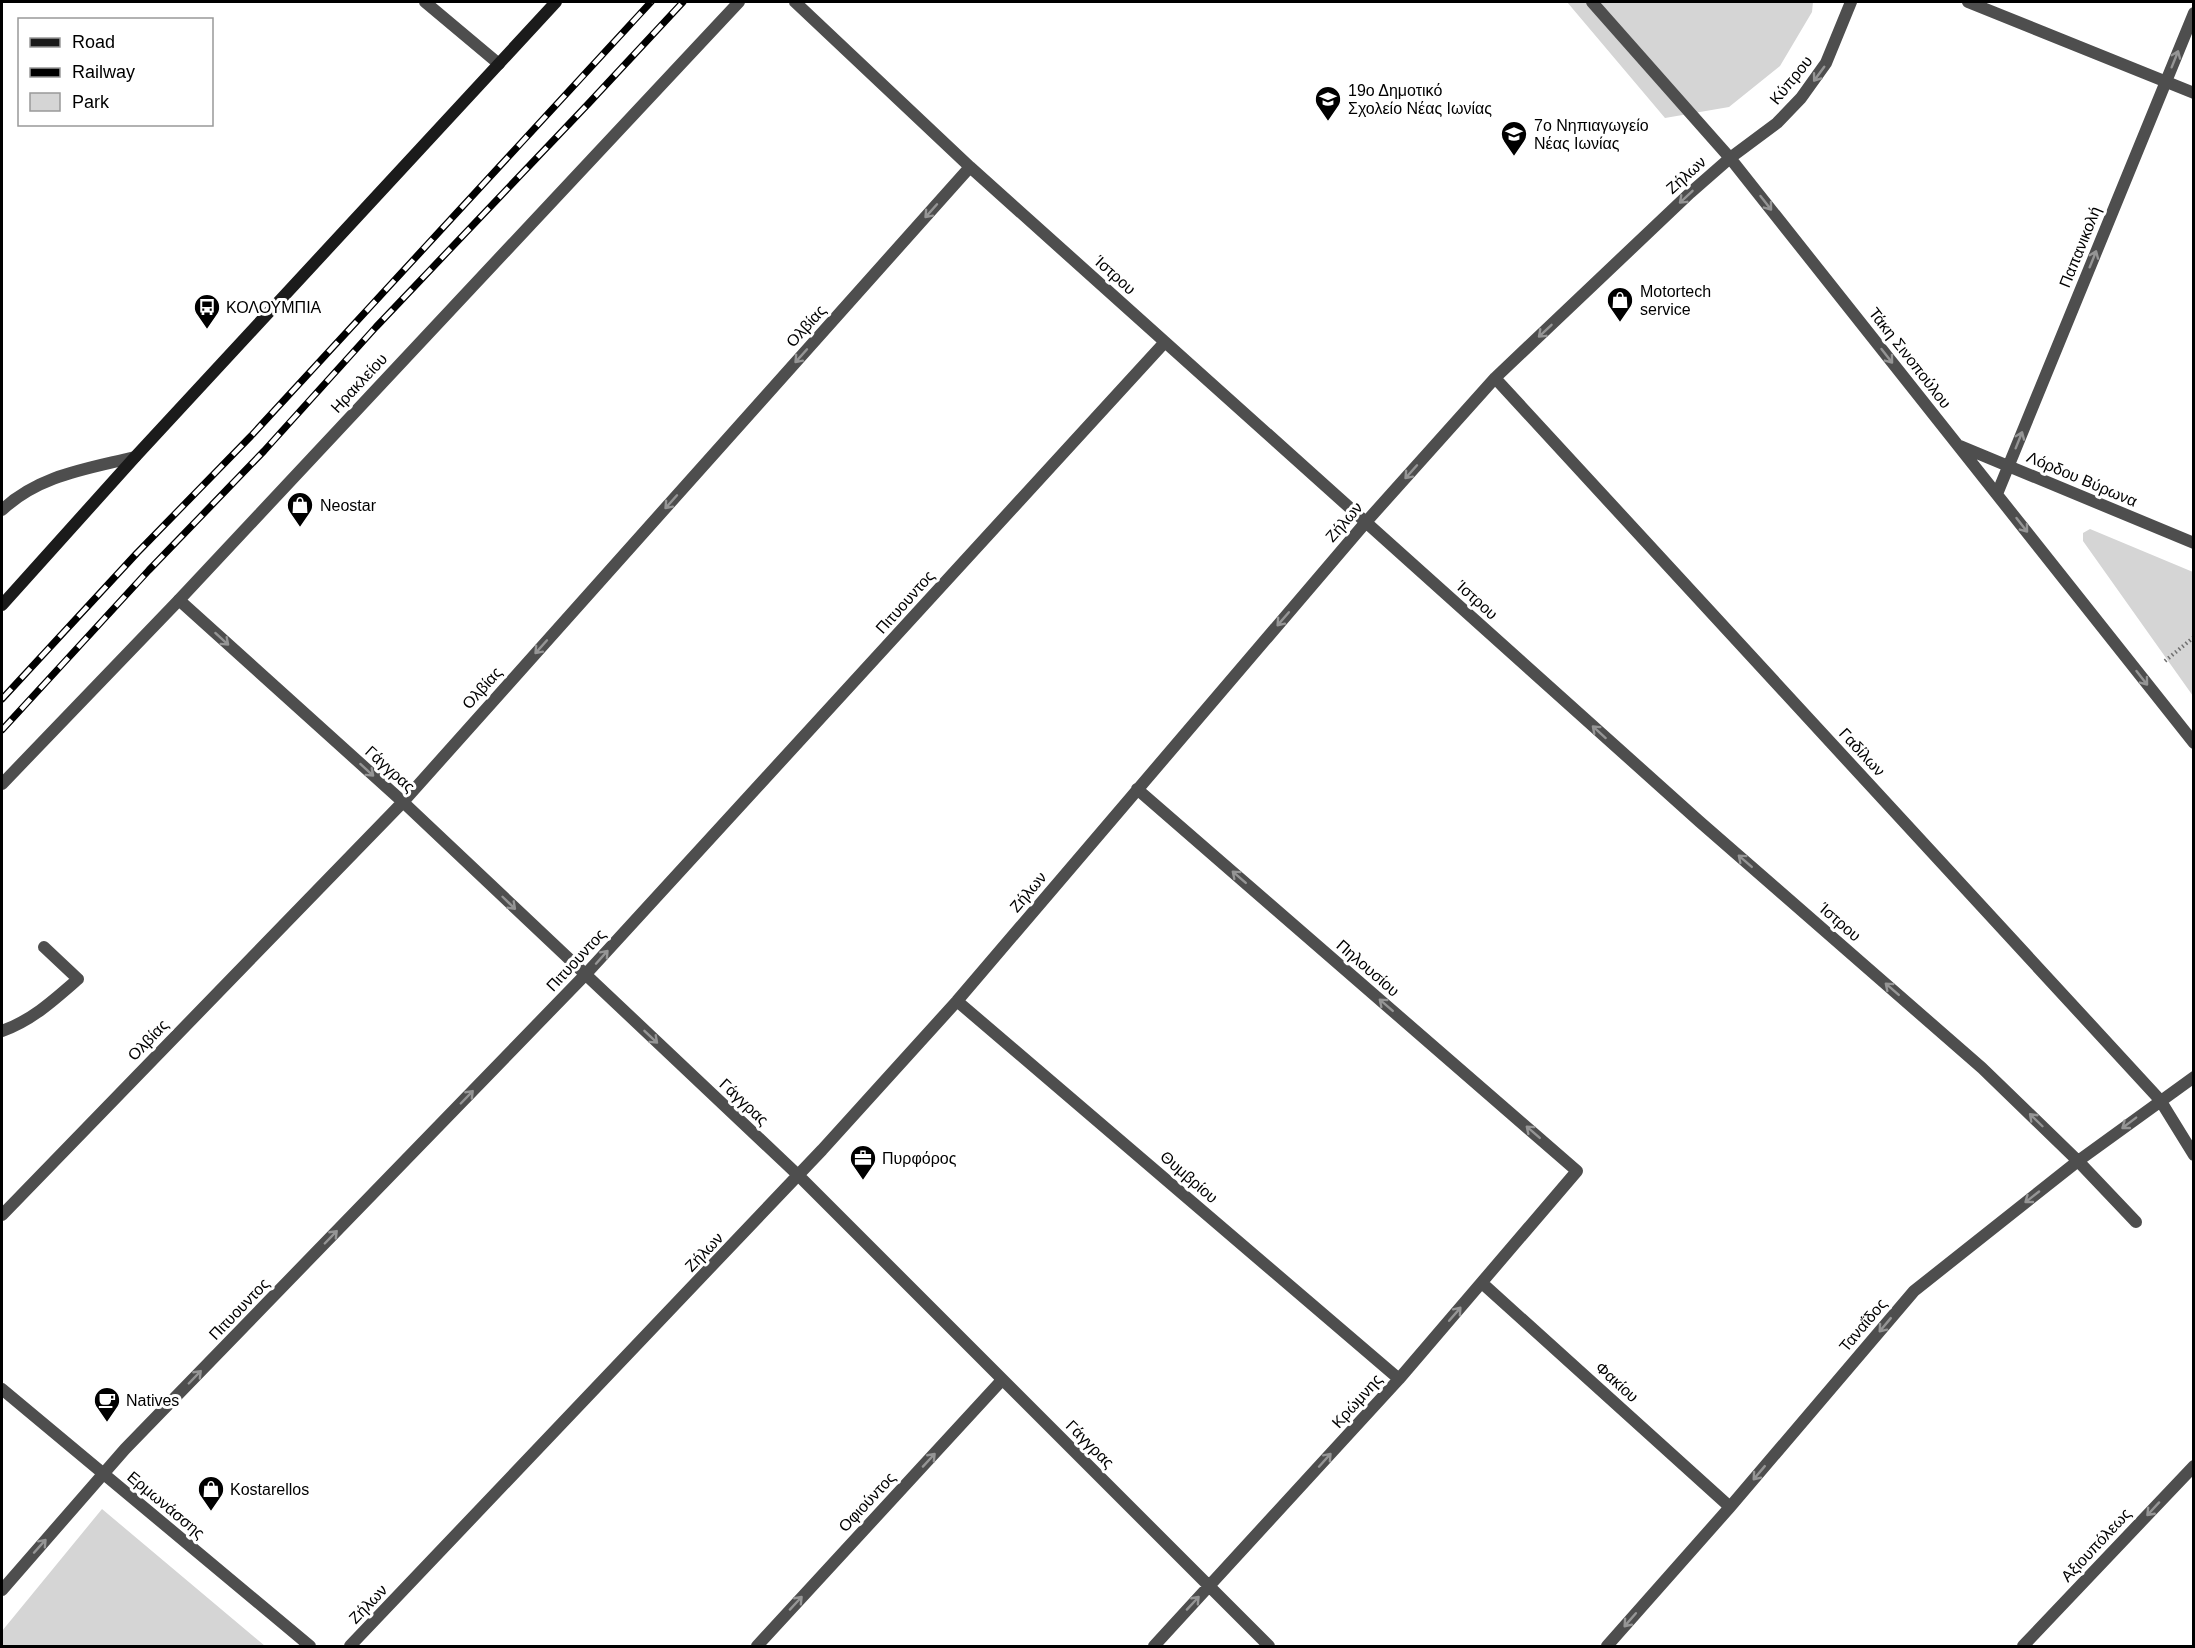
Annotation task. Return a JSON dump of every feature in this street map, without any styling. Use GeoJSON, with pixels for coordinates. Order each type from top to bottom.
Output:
{"type":"FeatureCollection","features":[{"type":"Feature","properties":{"kind":"main road"},"geometry":{"type":"LineString","coordinates":[[2,605],[135,457],[556,2]]}},
{"type":"Feature","properties":{"kind":"street"},"geometry":{"type":"LineString","coordinates":[[425,2],[499,64]]}},
{"type":"Feature","properties":{"kind":"street","name":"Ηρακλείου"},"geometry":{"type":"LineString","coordinates":[[2,784],[179,600],[739,2]]}},
{"type":"Feature","properties":{"kind":"street","name":"Ίστρου"},"geometry":{"type":"LineString","coordinates":[[795,2],[970,167],[1700,822],[1982,1068],[2078,1161],[2136,1222]]}},
{"type":"Feature","properties":{"kind":"street","name":"Τάκη Σινοπούλου"},"geometry":{"type":"LineString","coordinates":[[1592,2],[1730,158],[2193,743]]}},
{"type":"Feature","properties":{"kind":"street","name":"Κύπρου"},"geometry":{"type":"LineString","coordinates":[[1730,158],[1776,123],[1801,98],[1826,63],[1851,2]]}},
{"type":"Feature","properties":{"kind":"street"},"geometry":{"type":"LineString","coordinates":[[1968,2],[2193,93]]}},
{"type":"Feature","properties":{"kind":"street","name":"Παπανικολή"},"geometry":{"type":"LineString","coordinates":[[1997,494],[2193,13]]}},
{"type":"Feature","properties":{"kind":"street","name":"Ζήλων"},"geometry":{"type":"LineString","coordinates":[[350,1647],[799,1176],[957,1001],[1366,522],[1495,378],[1730,158]]}},
{"type":"Feature","properties":{"kind":"street","name":"Ολβίας"},"geometry":{"type":"LineString","coordinates":[[2,1215],[403,802],[970,167]]}},
{"type":"Feature","properties":{"kind":"street","name":"Πιτυουντος"},"geometry":{"type":"LineString","coordinates":[[2,1590],[103,1474],[585,975],[1165,342]]}},
{"type":"Feature","properties":{"kind":"street","name":"Γαδίλων"},"geometry":{"type":"LineString","coordinates":[[1495,378],[2160,1100],[2193,1155]]}},
{"type":"Feature","properties":{"kind":"street","name":"Λόρδου Βύρωνα"},"geometry":{"type":"LineString","coordinates":[[1959,446],[2193,543]]}},
{"type":"Feature","properties":{"kind":"street"},"geometry":{"type":"LineString","coordinates":[[2,510],[14,498],[56,476],[135,457]]}},
{"type":"Feature","properties":{"kind":"street","name":"Γάγγρας"},"geometry":{"type":"LineString","coordinates":[[179,600],[403,802],[799,1176],[1269,1647]]}},
{"type":"Feature","properties":{"kind":"street","name":"Πηλουσίου"},"geometry":{"type":"LineString","coordinates":[[1137,789],[1577,1171]]}},
{"type":"Feature","properties":{"kind":"street"},"geometry":{"type":"LineString","coordinates":[[2,1031],[19,1025],[51,1003],[78,979],[44,947]]}},
{"type":"Feature","properties":{"kind":"street","name":"Θυμβρίου"},"geometry":{"type":"LineString","coordinates":[[957,1001],[1399,1379]]}},
{"type":"Feature","properties":{"kind":"street","name":"Ταναΐδος"},"geometry":{"type":"LineString","coordinates":[[1607,1647],[1914,1291],[2078,1161],[2193,1077]]}},
{"type":"Feature","properties":{"kind":"street","name":"Κρώμνης"},"geometry":{"type":"LineString","coordinates":[[1154,1647],[1399,1379],[1577,1171]]}},
{"type":"Feature","properties":{"kind":"street","name":"Φακίου"},"geometry":{"type":"LineString","coordinates":[[1482,1283],[1730,1507]]}},
{"type":"Feature","properties":{"kind":"street","name":"Οφιούντος"},"geometry":{"type":"LineString","coordinates":[[757,1647],[1002,1380]]}},
{"type":"Feature","properties":{"kind":"street","name":"Ερμωνάσσης"},"geometry":{"type":"LineString","coordinates":[[2,1389],[310,1647]]}},
{"type":"Feature","properties":{"kind":"street","name":"Αξιουπόλεως"},"geometry":{"type":"LineString","coordinates":[[2024,1647],[2193,1467]]}},
{"type":"Feature","properties":{"kind":"path"},"geometry":{"type":"LineString","coordinates":[[2143,679],[2193,637]]}},
{"type":"Feature","properties":{"kind":"green space"},"geometry":{"type":"Polygon","coordinates":[[[1567,2],[1813,2],[1812,12],[1780,66],[1729,107],[1665,118],[1567,2]]]}},
{"type":"Feature","properties":{"kind":"green space"},"geometry":{"type":"Polygon","coordinates":[[[2090,529],[2193,572],[2193,696],[2083,541],[2083,533],[2090,529]]]}},
{"type":"Feature","properties":{"kind":"green space"},"geometry":{"type":"Polygon","coordinates":[[[102,1509],[265,1646],[2,1646],[2,1631],[102,1509]]]}},
{"type":"Feature","properties":{"kind":"railway"},"geometry":{"type":"LineString","coordinates":[[2,699],[137,553],[251,436],[651,2]]}},
{"type":"Feature","properties":{"kind":"railway"},"geometry":{"type":"LineString","coordinates":[[2,730],[149,570],[264,451],[376,327],[683,2]]}},
{"type":"Feature","properties":{"kind":"place","name":"19ο Δημοτικό Σχολείο Νέας Ιωνίας"},"geometry":{"type":"Point","coordinates":[1328,122]}},
{"type":"Feature","properties":{"kind":"place","name":"7ο Νηπιαγωγείο Νέας Ιωνίας"},"geometry":{"type":"Point","coordinates":[1514,157]}},
{"type":"Feature","properties":{"kind":"place","name":"Motortech service"},"geometry":{"type":"Point","coordinates":[1620,323]}},
{"type":"Feature","properties":{"kind":"place","name":"ΚΟΛΟΥΜΠΙΑ"},"geometry":{"type":"Point","coordinates":[207,330]}},
{"type":"Feature","properties":{"kind":"place","name":"Neostar"},"geometry":{"type":"Point","coordinates":[300,528]}},
{"type":"Feature","properties":{"kind":"place","name":"Πυρφόρος"},"geometry":{"type":"Point","coordinates":[863,1181]}},
{"type":"Feature","properties":{"kind":"place","name":"Natives"},"geometry":{"type":"Point","coordinates":[107,1423]}},
{"type":"Feature","properties":{"kind":"place","name":"Kostarellos"},"geometry":{"type":"Point","coordinates":[211,1512]}}]}
